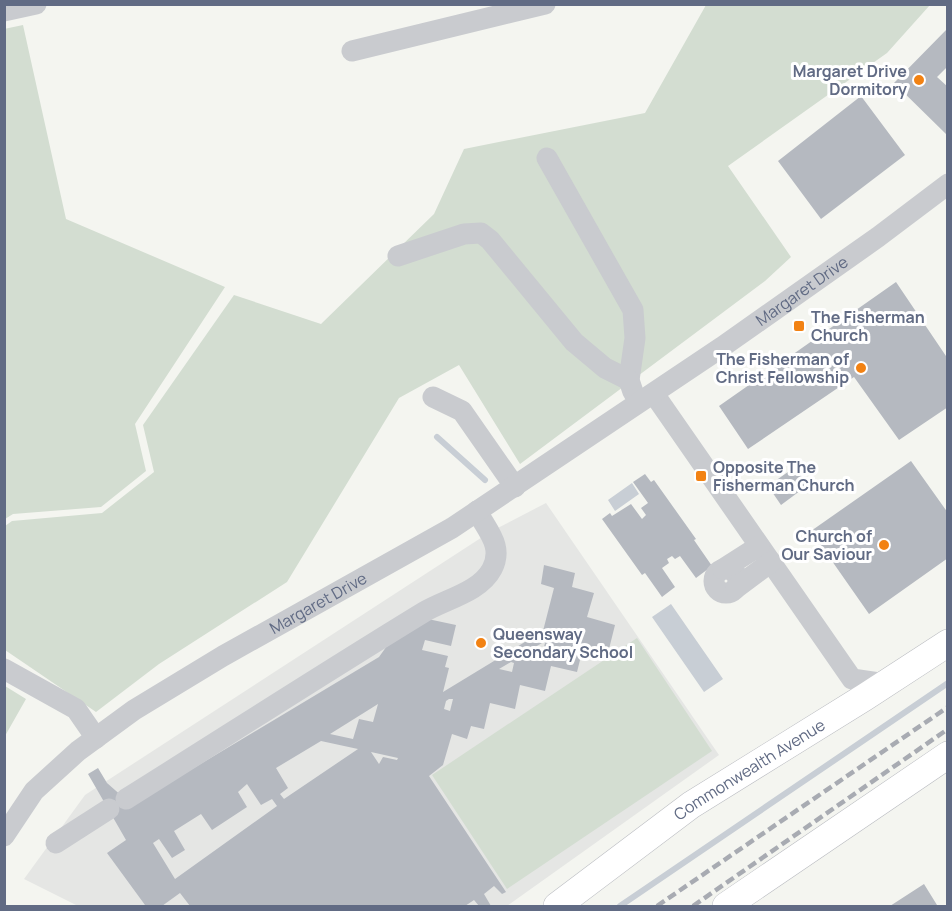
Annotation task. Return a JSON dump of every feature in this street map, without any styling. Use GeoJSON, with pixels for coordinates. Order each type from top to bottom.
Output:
{"type":"FeatureCollection","features":[{"type":"Feature","properties":{"kind":"main road","name":"Commonwealth Avenue"},"geometry":{"type":"LineString","coordinates":[[557,906],[691,805],[842,712],[948,643]]}},
{"type":"Feature","properties":{"kind":"main road"},"geometry":{"type":"LineString","coordinates":[[726,906],[948,755]]}},
{"type":"Feature","properties":{"kind":"street"},"geometry":{"type":"LineString","coordinates":[[4,11],[36,4]]}},
{"type":"Feature","properties":{"kind":"street"},"geometry":{"type":"LineString","coordinates":[[352,51],[544,4]]}},
{"type":"Feature","properties":{"kind":"street"},"geometry":{"type":"LineString","coordinates":[[547,158],[633,310],[635,338],[629,380]]}},
{"type":"Feature","properties":{"kind":"street","name":"Margaret Drive"},"geometry":{"type":"LineString","coordinates":[[4,836],[34,791],[78,751],[134,710],[223,656],[477,512],[645,399],[878,237],[948,184]]}},
{"type":"Feature","properties":{"kind":"street"},"geometry":{"type":"LineString","coordinates":[[398,256],[464,234],[481,232],[574,342],[605,368],[629,380],[645,399],[765,554],[852,679],[886,684]]}},
{"type":"Feature","properties":{"kind":"street"},"geometry":{"type":"LineString","coordinates":[[433,397],[462,411],[515,487]]}},
{"type":"Feature","properties":{"kind":"street"},"geometry":{"type":"LineString","coordinates":[[56,843],[427,610],[481,583],[491,572],[498,558],[497,546],[477,512]]}},
{"type":"Feature","properties":{"kind":"street"},"geometry":{"type":"LineString","coordinates":[[765,554],[736,588],[738,576],[732,570],[723,569],[765,554]]}},
{"type":"Feature","properties":{"kind":"street"},"geometry":{"type":"LineString","coordinates":[[4,669],[76,709],[96,738]]}},
{"type":"Feature","properties":{"kind":"street"},"geometry":{"type":"LineString","coordinates":[[842,712],[852,679]]}},
{"type":"Feature","properties":{"kind":"shaded area"},"geometry":{"type":"Polygon","coordinates":[[[706,5],[930,5],[887,53],[728,166],[791,257],[765,281],[520,464],[459,365],[399,398],[287,582],[159,664],[96,712],[5,650],[5,526],[12,521],[102,513],[154,472],[143,425],[234,295],[321,324],[434,214],[464,149],[645,113],[706,5]]]}},
{"type":"Feature","properties":{"kind":"shaded area"},"geometry":{"type":"Polygon","coordinates":[[[23,25],[66,219],[225,287],[135,424],[146,471],[101,507],[13,514],[5,519],[4,29],[23,25]]]}},
{"type":"Feature","properties":{"kind":"shaded area"},"geometry":{"type":"Polygon","coordinates":[[[632,483],[639,494],[615,511],[608,500],[632,483]]]}},
{"type":"Feature","properties":{"kind":"shaded area","name":"Queensway Secondary School"},"geometry":{"type":"Polygon","coordinates":[[[546,503],[719,755],[507,906],[78,906],[24,879],[85,795],[490,532],[546,503]]]}},
{"type":"Feature","properties":{"kind":"shaded area"},"geometry":{"type":"Polygon","coordinates":[[[671,604],[723,679],[704,692],[652,617],[671,604]]]}},
{"type":"Feature","properties":{"kind":"shaded area"},"geometry":{"type":"Polygon","coordinates":[[[637,638],[712,751],[507,889],[432,775],[637,638]]]}},
{"type":"Feature","properties":{"kind":"shaded area"},"geometry":{"type":"Polygon","coordinates":[[[5,686],[26,699],[5,736],[5,686]]]}},
{"type":"Feature","properties":{"kind":"building","name":"Margaret Drive Dormitory"},"geometry":{"type":"Polygon","coordinates":[[[948,28],[948,66],[937,77],[948,87],[946,134],[894,83],[948,28]]]}},
{"type":"Feature","properties":{"kind":"building"},"geometry":{"type":"Polygon","coordinates":[[[861,96],[905,155],[821,219],[778,161],[861,96]]]}},
{"type":"Feature","properties":{"kind":"building","name":"The Fisherman of Christ Fellowship"},"geometry":{"type":"Polygon","coordinates":[[[896,282],[948,359],[948,407],[899,440],[854,377],[748,449],[719,406],[896,282]]]}},
{"type":"Feature","properties":{"kind":"building","name":"Church of Our Saviour"},"geometry":{"type":"Polygon","coordinates":[[[911,461],[948,513],[948,558],[869,614],[811,531],[911,461]]]}},
{"type":"Feature","properties":{"kind":"building"},"geometry":{"type":"Polygon","coordinates":[[[795,467],[808,485],[781,505],[768,486],[795,467]]]}},
{"type":"Feature","properties":{"kind":"building"},"geometry":{"type":"Polygon","coordinates":[[[645,474],[651,482],[654,480],[696,539],[694,540],[712,566],[696,578],[680,556],[667,559],[669,563],[662,568],[675,587],[662,597],[645,573],[642,575],[602,519],[610,513],[612,516],[631,504],[642,519],[646,515],[641,508],[648,503],[633,482],[645,474]]]}},
{"type":"Feature","properties":{"kind":"building"},"geometry":{"type":"Polygon","coordinates":[[[544,565],[575,573],[572,587],[594,593],[587,617],[615,625],[608,653],[583,648],[577,672],[551,666],[545,691],[520,685],[515,709],[490,703],[484,729],[471,726],[467,739],[452,734],[443,765],[429,776],[506,892],[502,894],[494,886],[484,894],[491,906],[479,906],[474,900],[465,906],[190,906],[180,893],[162,906],[145,905],[107,853],[126,840],[88,774],[98,768],[107,783],[132,805],[379,657],[409,615],[456,625],[451,646],[425,640],[422,650],[448,656],[445,667],[449,668],[443,692],[543,631],[554,588],[541,584],[544,565]],[[542,643],[530,650],[542,654],[545,643],[542,643]],[[511,662],[499,669],[512,672],[514,663],[511,662]],[[453,699],[446,701],[444,709],[450,711],[453,699]],[[378,704],[330,734],[353,739],[359,719],[373,722],[378,704]],[[321,741],[276,768],[288,788],[280,794],[284,799],[358,749],[321,741]],[[371,752],[379,764],[383,757],[397,760],[398,758],[371,752]],[[247,784],[238,792],[247,807],[212,830],[201,814],[174,831],[185,850],[172,858],[159,839],[153,843],[175,879],[277,806],[272,799],[261,805],[247,784]]]}},
{"type":"Feature","properties":{"kind":"building"},"geometry":{"type":"Polygon","coordinates":[[[924,884],[937,905],[890,906],[924,884]]]}},
{"type":"Feature","properties":{"kind":"waterway"},"geometry":{"type":"LineString","coordinates":[[437,437],[485,480]]}},
{"type":"Feature","properties":{"kind":"waterway"},"geometry":{"type":"LineString","coordinates":[[620,906],[948,683]]}},
{"type":"Feature","properties":{"kind":"railway"},"geometry":{"type":"LineString","coordinates":[[657,906],[948,707]]}},
{"type":"Feature","properties":{"kind":"railway"},"geometry":{"type":"LineString","coordinates":[[693,906],[948,729]]}},
{"type":"Feature","properties":{"kind":"place","name":"Margaret Drive Dormitory"},"geometry":{"type":"Point","coordinates":[919,80]}},
{"type":"Feature","properties":{"kind":"place","name":"The Fisherman Church"},"geometry":{"type":"Point","coordinates":[799,326]}},
{"type":"Feature","properties":{"kind":"place","name":"The Fisherman of Christ Fellowship"},"geometry":{"type":"Point","coordinates":[861,368]}},
{"type":"Feature","properties":{"kind":"place","name":"Opposite The Fisherman Church"},"geometry":{"type":"Point","coordinates":[701,476]}},
{"type":"Feature","properties":{"kind":"place","name":"Church of Our Saviour"},"geometry":{"type":"Point","coordinates":[884,545]}},
{"type":"Feature","properties":{"kind":"place","name":"Queensway Secondary School"},"geometry":{"type":"Point","coordinates":[481,643]}}]}
